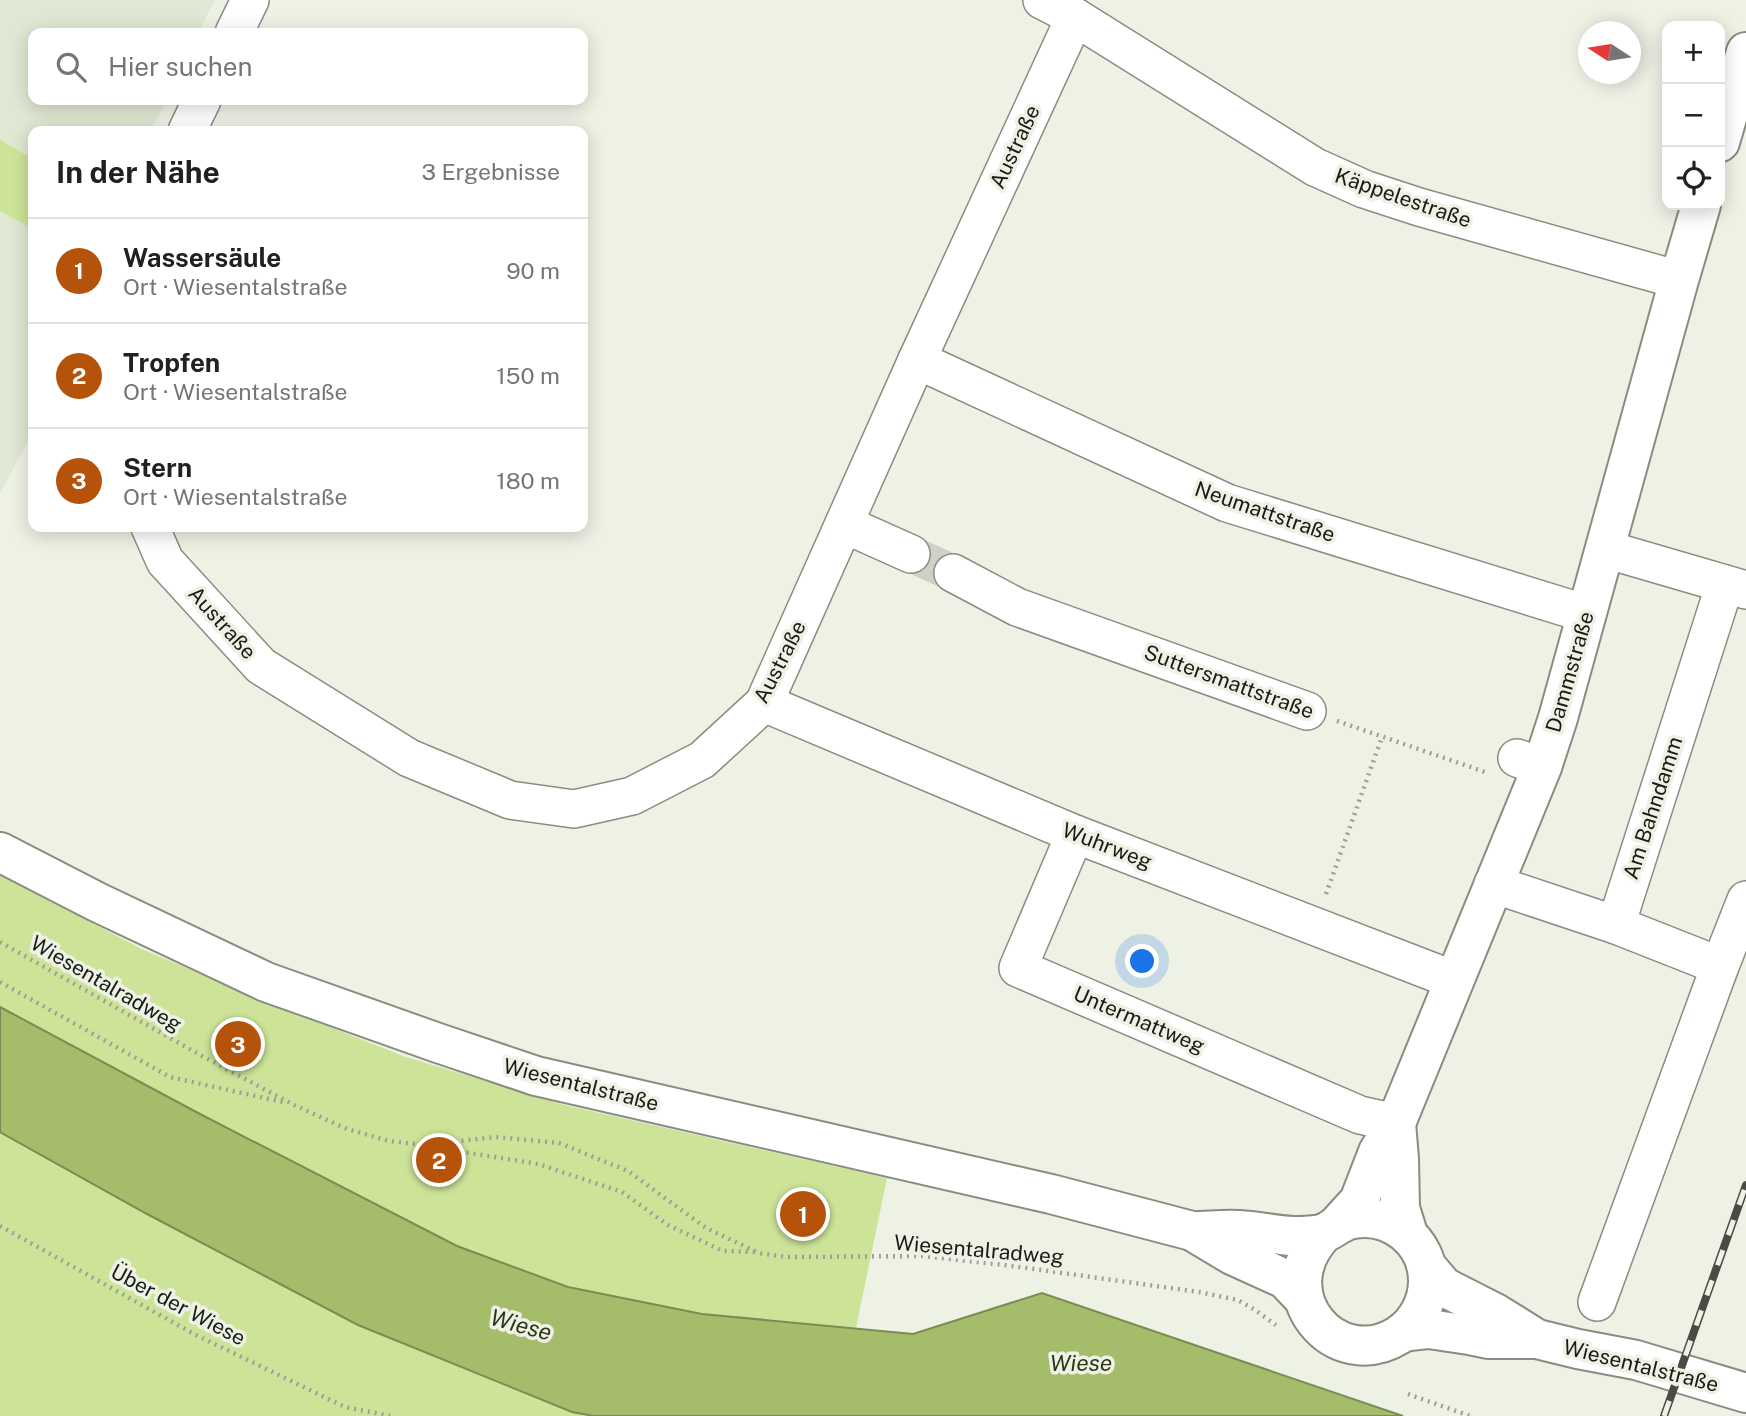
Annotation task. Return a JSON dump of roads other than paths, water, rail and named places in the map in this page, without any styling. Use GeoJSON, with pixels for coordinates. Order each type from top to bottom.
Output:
{"type":"FeatureCollection","features":[{"type":"Feature","properties":{"kind":"main road"},"geometry":{"type":"LineString","coordinates":[[1725,125],[1746,52]]}},
{"type":"Feature","properties":{"kind":"main road","name":"Dammstraße"},"geometry":{"type":"LineString","coordinates":[[1331,1228],[1359,1201],[1378,1152],[1396,1124],[1493,884],[1518,767],[1558,718],[1700,210]]}},
{"type":"Feature","properties":{"kind":"main road","name":"Wiesentalstraße"},"geometry":{"type":"LineString","coordinates":[[0,852],[97,902],[266,982],[536,1076],[1051,1194],[1192,1231],[1239,1230],[1293,1236],[1331,1228]]}},
{"type":"Feature","properties":{"kind":"main road","name":"Dammstraße"},"geometry":{"type":"LineString","coordinates":[[1396,1124],[1400,1208],[1408,1234]]}},
{"type":"Feature","properties":{"kind":"main road"},"geometry":{"type":"LineString","coordinates":[[1362,1218],[1387,1221],[1408,1234],[1423,1255],[1429,1279],[1424,1303],[1412,1324],[1392,1339],[1365,1345],[1339,1339],[1317,1323],[1309,1312],[1301,1285],[1302,1270],[1314,1243],[1331,1228],[1362,1218]]}},
{"type":"Feature","properties":{"kind":"main road","name":"Wiesentalstraße"},"geometry":{"type":"LineString","coordinates":[[1192,1231],[1232,1255],[1285,1279],[1304,1299]]}},
{"type":"Feature","properties":{"kind":"main road","name":"Wiesentalstraße"},"geometry":{"type":"LineString","coordinates":[[1427,1267],[1444,1287],[1497,1314],[1536,1339]]}},
{"type":"Feature","properties":{"kind":"main road","name":"Wiesentalstraße"},"geometry":{"type":"LineString","coordinates":[[1403,1332],[1429,1329],[1488,1339],[1536,1339],[1636,1360],[1746,1394]]}},
{"type":"Feature","properties":{"kind":"street"},"geometry":{"type":"LineString","coordinates":[[236,28],[250,0]]}},
{"type":"Feature","properties":{"kind":"street","name":"Käppelestraße"},"geometry":{"type":"LineString","coordinates":[[1042,0],[1075,17],[1315,167],[1364,189],[1679,279]]}},
{"type":"Feature","properties":{"kind":"street","name":"Austraße"},"geometry":{"type":"LineString","coordinates":[[152,532],[165,561],[261,666],[410,758],[510,800],[574,809],[632,796],[702,760],[764,703],[917,360],[1075,17]]}},
{"type":"Feature","properties":{"kind":"street"},"geometry":{"type":"LineString","coordinates":[[189,126],[200,105]]}},
{"type":"Feature","properties":{"kind":"street","name":"Neumattstraße"},"geometry":{"type":"LineString","coordinates":[[917,360],[1227,503],[1587,614]]}},
{"type":"Feature","properties":{"kind":"street"},"geometry":{"type":"LineString","coordinates":[[844,524],[911,554]]}},
{"type":"Feature","properties":{"kind":"street"},"geometry":{"type":"LineString","coordinates":[[1605,549],[1736,587]]}},
{"type":"Feature","properties":{"kind":"street","name":"Suttersmattstraße"},"geometry":{"type":"LineString","coordinates":[[953,573],[1017,607],[1307,710]]}},
{"type":"Feature","properties":{"kind":"street","name":"Am Bahndamm"},"geometry":{"type":"LineString","coordinates":[[1616,925],[1736,587]]}},
{"type":"Feature","properties":{"kind":"street","name":"Wuhrweg"},"geometry":{"type":"LineString","coordinates":[[764,703],[1075,834],[1454,980]]}},
{"type":"Feature","properties":{"kind":"street","name":"Untermattweg"},"geometry":{"type":"LineString","coordinates":[[1075,834],[1018,968],[1360,1115],[1396,1124]]}},
{"type":"Feature","properties":{"kind":"street"},"geometry":{"type":"LineString","coordinates":[[1493,884],[1616,925],[1720,966]]}},
{"type":"Feature","properties":{"kind":"street"},"geometry":{"type":"LineString","coordinates":[[1597,1302],[1746,900]]}},
{"type":"Feature","properties":{"kind":"water","name":"Wiese"},"geometry":{"type":"Polygon","coordinates":[[[0,1007],[200,1114],[457,1246],[568,1287],[702,1314],[913,1334],[1042,1293],[1403,1416],[594,1416],[572,1412],[358,1325],[147,1214],[0,1132],[0,1007]]]}},
{"type":"Feature","properties":{"kind":"tunnel"},"geometry":{"type":"LineString","coordinates":[[911,554],[953,573]]}},
{"type":"Feature","properties":{"kind":"railway"},"geometry":{"type":"LineString","coordinates":[[1664,1416],[1746,1185]]}},
{"type":"Feature","properties":{"kind":"place","name":"Stern"},"geometry":{"type":"Point","coordinates":[238,1044]}},
{"type":"Feature","properties":{"kind":"place","name":"Tropfen"},"geometry":{"type":"Point","coordinates":[439,1160]}},
{"type":"Feature","properties":{"kind":"place","name":"Wassersäule"},"geometry":{"type":"Point","coordinates":[803,1214]}}]}
